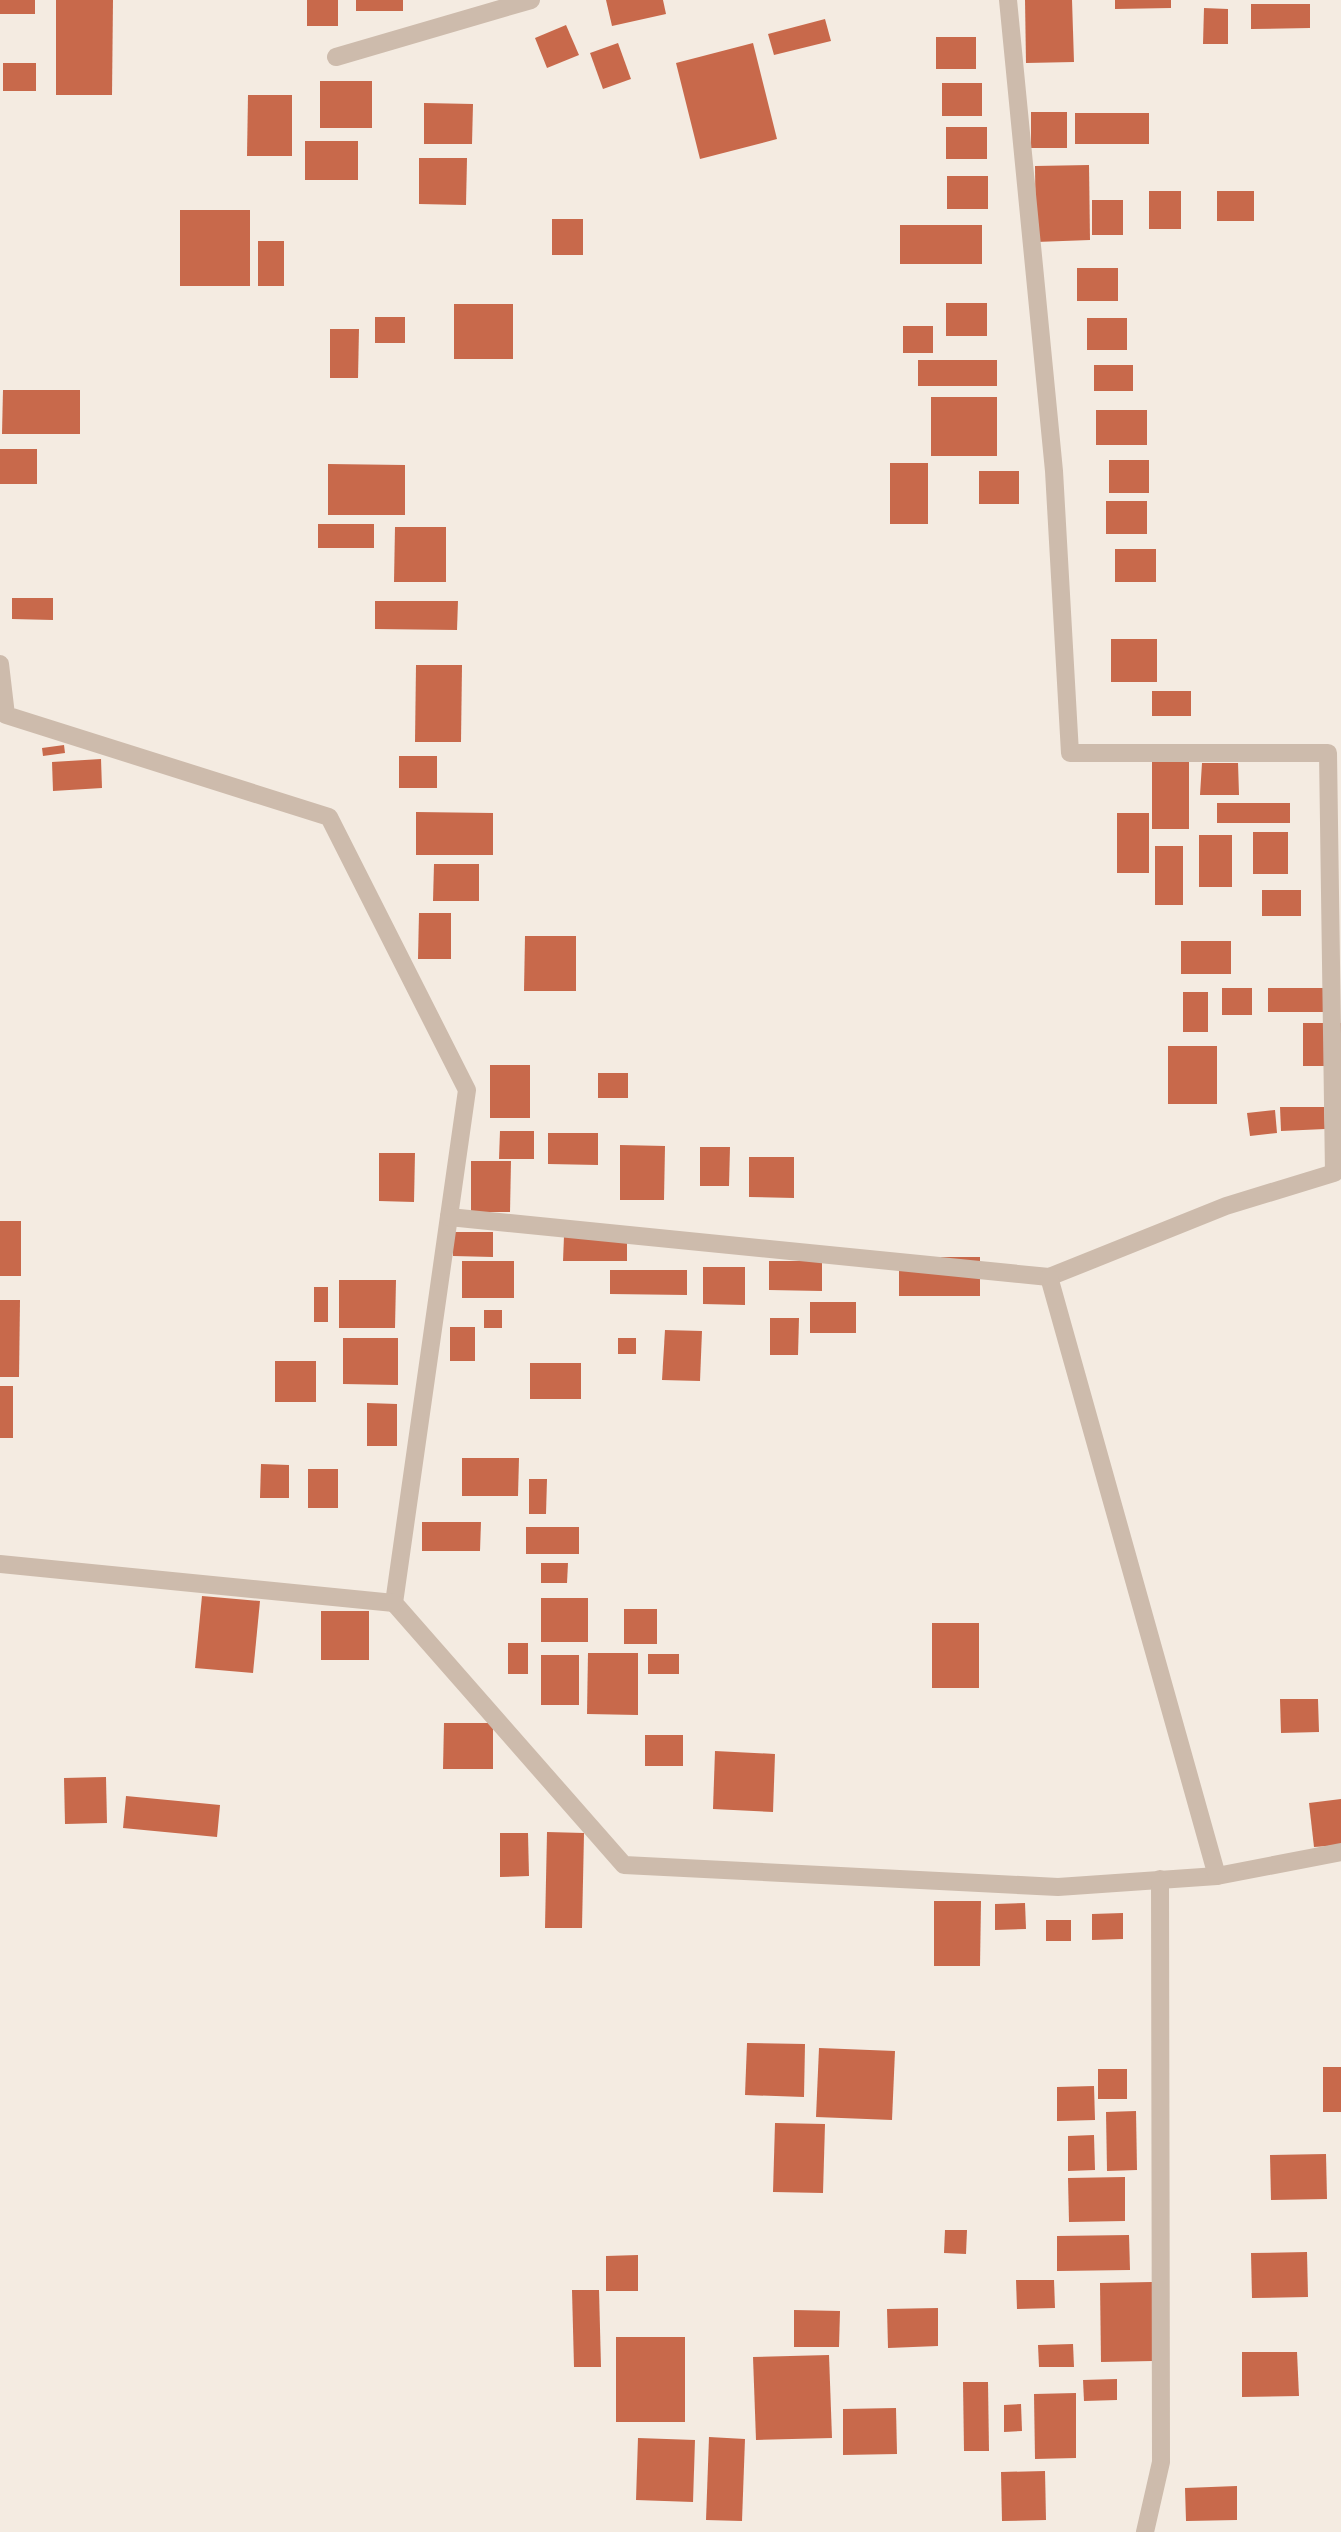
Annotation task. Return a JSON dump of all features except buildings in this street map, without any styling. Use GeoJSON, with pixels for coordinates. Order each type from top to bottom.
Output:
{"type":"FeatureCollection","features":[{"type":"Feature","properties":{"kind":"street"},"geometry":{"type":"LineString","coordinates":[[336,57],[531,0]]}},
{"type":"Feature","properties":{"kind":"street"},"geometry":{"type":"LineString","coordinates":[[449,1217],[1049,1277],[1226,1206],[1334,1173],[1328,754],[1070,753],[1054,471],[1008,0]]}},
{"type":"Feature","properties":{"kind":"street"},"geometry":{"type":"LineString","coordinates":[[0,664],[3,715],[329,817],[467,1090],[394,1603]]}},
{"type":"Feature","properties":{"kind":"street"},"geometry":{"type":"LineString","coordinates":[[1049,1277],[1217,1876]]}},
{"type":"Feature","properties":{"kind":"street"},"geometry":{"type":"LineString","coordinates":[[0,1564],[394,1603],[624,1864],[1058,1887],[1217,1876],[1341,1852]]}},
{"type":"Feature","properties":{"kind":"street"},"geometry":{"type":"LineString","coordinates":[[1145,2532],[1161,2462],[1160,1879]]}}]}
